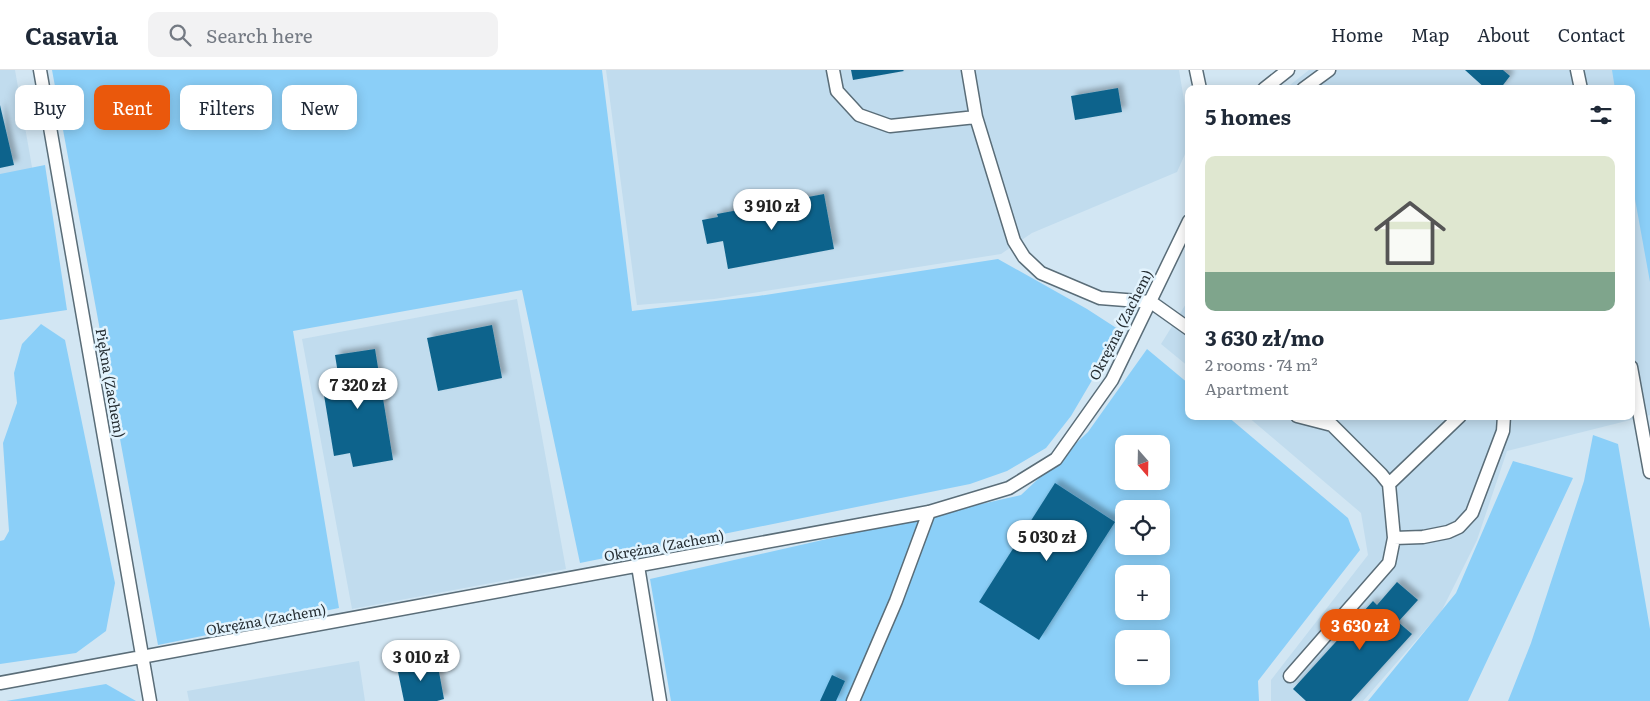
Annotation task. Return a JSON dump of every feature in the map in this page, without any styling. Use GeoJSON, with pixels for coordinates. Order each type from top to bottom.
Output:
{"type":"FeatureCollection","features":[{"type":"Feature","properties":{"kind":"lane","name":"Piękna (Zachem)"},"geometry":{"type":"LineString","coordinates":[[40,70],[150,701]]}},
{"type":"Feature","properties":{"kind":"lane"},"geometry":{"type":"LineString","coordinates":[[833,70],[837,91],[859,115],[890,126],[976,117]]}},
{"type":"Feature","properties":{"kind":"lane"},"geometry":{"type":"LineString","coordinates":[[968,70],[976,117],[1014,241],[1024,257],[1041,273],[1100,298],[1151,302],[1185,326]]}},
{"type":"Feature","properties":{"kind":"lane"},"geometry":{"type":"LineString","coordinates":[[1196,70],[1199,85]]}},
{"type":"Feature","properties":{"kind":"lane"},"geometry":{"type":"LineString","coordinates":[[1269,85],[1288,70]]}},
{"type":"Feature","properties":{"kind":"lane"},"geometry":{"type":"LineString","coordinates":[[1309,85],[1329,70]]}},
{"type":"Feature","properties":{"kind":"lane"},"geometry":{"type":"LineString","coordinates":[[1577,70],[1580,85]]}},
{"type":"Feature","properties":{"kind":"lane","name":"Okrężna (Zachem)"},"geometry":{"type":"LineString","coordinates":[[0,683],[929,512],[1009,488],[1056,459],[1112,380],[1185,230]]}},
{"type":"Feature","properties":{"kind":"lane"},"geometry":{"type":"LineString","coordinates":[[1635,389],[1650,472]]}},
{"type":"Feature","properties":{"kind":"lane"},"geometry":{"type":"LineString","coordinates":[[1290,676],[1389,563],[1394,538],[1389,484],[1382,474],[1332,425],[1313,420]]}},
{"type":"Feature","properties":{"kind":"lane"},"geometry":{"type":"LineString","coordinates":[[1389,484],[1456,420]]}},
{"type":"Feature","properties":{"kind":"lane"},"geometry":{"type":"LineString","coordinates":[[1394,538],[1424,537],[1448,532],[1459,527],[1472,513],[1503,431],[1504,420]]}},
{"type":"Feature","properties":{"kind":"lane"},"geometry":{"type":"LineString","coordinates":[[853,701],[896,601],[929,512]]}},
{"type":"Feature","properties":{"kind":"lane"},"geometry":{"type":"LineString","coordinates":[[638,566],[660,701]]}},
{"type":"Feature","properties":{"kind":"shaded area"},"geometry":{"type":"Polygon","coordinates":[[[0,70],[15,70],[18,85],[15,85],[15,130],[26,130],[56,304],[0,313],[0,70]]]}},
{"type":"Feature","properties":{"kind":"shaded area"},"geometry":{"type":"Polygon","coordinates":[[[52,70],[602,70],[632,311],[758,296],[998,259],[1087,309],[1121,331],[1071,416],[1046,448],[1007,471],[970,484],[580,563],[522,290],[293,331],[339,608],[158,645],[63,130],[84,130],[84,85],[55,85],[52,70]]]}},
{"type":"Feature","properties":{"kind":"shaded area"},"geometry":{"type":"Polygon","coordinates":[[[606,70],[1179,70],[1185,106],[1185,154],[1177,172],[1032,233],[1001,254],[714,299],[637,305],[606,70]]]}},
{"type":"Feature","properties":{"kind":"shaded area"},"geometry":{"type":"Polygon","coordinates":[[[1309,70],[1624,70],[1626,85],[1290,85],[1309,70]]]}},
{"type":"Feature","properties":{"kind":"shaded area"},"geometry":{"type":"Polygon","coordinates":[[[1612,70],[1650,70],[1650,282],[1635,199],[1635,85],[1614,85],[1612,70]]]}},
{"type":"Feature","properties":{"kind":"shaded area"},"geometry":{"type":"Polygon","coordinates":[[[1635,147],[1650,250],[1650,415],[1635,419],[1635,147]]]}},
{"type":"Feature","properties":{"kind":"shaded area"},"geometry":{"type":"Polygon","coordinates":[[[45,165],[67,310],[0,320],[0,174],[45,165]]]}},
{"type":"Feature","properties":{"kind":"shaded area"},"geometry":{"type":"Polygon","coordinates":[[[517,299],[566,569],[352,609],[302,339],[517,299]]]}},
{"type":"Feature","properties":{"kind":"shaded area"},"geometry":{"type":"Polygon","coordinates":[[[1185,305],[1185,364],[1161,344],[1185,305]]]}},
{"type":"Feature","properties":{"kind":"shaded area"},"geometry":{"type":"Polygon","coordinates":[[[41,324],[65,340],[115,583],[106,631],[76,653],[0,664],[0,541],[4,540],[9,531],[3,443],[17,403],[14,373],[22,344],[41,324]]]}},
{"type":"Feature","properties":{"kind":"shaded area"},"geometry":{"type":"Polygon","coordinates":[[[1147,349],[1185,381],[1185,420],[1232,420],[1348,518],[1360,550],[1258,681],[1259,701],[671,701],[650,579],[1021,495],[1088,432],[1147,349]]]}},
{"type":"Feature","properties":{"kind":"shaded area"},"geometry":{"type":"Polygon","coordinates":[[[1252,420],[1630,420],[1507,451],[1477,540],[1441,612],[1363,701],[1271,701],[1271,680],[1368,555],[1361,513],[1252,420]]]}},
{"type":"Feature","properties":{"kind":"shaded area"},"geometry":{"type":"Polygon","coordinates":[[[1593,435],[1618,444],[1650,629],[1650,701],[1508,701],[1531,643],[1584,481],[1593,435]]]}},
{"type":"Feature","properties":{"kind":"shaded area"},"geometry":{"type":"Polygon","coordinates":[[[1513,461],[1573,478],[1468,701],[1368,701],[1456,593],[1513,461]]]}},
{"type":"Feature","properties":{"kind":"shaded area"},"geometry":{"type":"Polygon","coordinates":[[[359,661],[365,701],[189,701],[187,691],[359,661]]]}},
{"type":"Feature","properties":{"kind":"shaded area"},"geometry":{"type":"Polygon","coordinates":[[[106,684],[136,701],[6,701],[106,684]]]}},
{"type":"Feature","properties":{"kind":"building"},"geometry":{"type":"Polygon","coordinates":[[[851,70],[903,70],[904,71],[853,80],[851,70]]]}},
{"type":"Feature","properties":{"kind":"building"},"geometry":{"type":"Polygon","coordinates":[[[1465,70],[1503,70],[1510,76],[1503,85],[1482,85],[1465,70]]]}},
{"type":"Feature","properties":{"kind":"building"},"geometry":{"type":"Polygon","coordinates":[[[1118,88],[1122,112],[1075,120],[1071,96],[1118,88]]]}},
{"type":"Feature","properties":{"kind":"building"},"geometry":{"type":"Polygon","coordinates":[[[0,105],[14,165],[0,168],[0,105]]]}},
{"type":"Feature","properties":{"kind":"building"},"geometry":{"type":"Polygon","coordinates":[[[824,194],[834,249],[728,269],[723,241],[707,244],[702,220],[718,217],[717,214],[824,194]]]}},
{"type":"Feature","properties":{"kind":"building"},"geometry":{"type":"Polygon","coordinates":[[[492,325],[502,378],[438,391],[427,338],[492,325]]]}},
{"type":"Feature","properties":{"kind":"building"},"geometry":{"type":"Polygon","coordinates":[[[375,349],[393,460],[353,467],[350,453],[334,456],[323,389],[340,386],[335,355],[375,349]]]}},
{"type":"Feature","properties":{"kind":"building"},"geometry":{"type":"Polygon","coordinates":[[[1055,483],[1115,522],[1039,640],[979,602],[1055,483]]]}},
{"type":"Feature","properties":{"kind":"building"},"geometry":{"type":"Polygon","coordinates":[[[1397,582],[1418,600],[1398,622],[1412,634],[1351,701],[1306,701],[1293,689],[1373,601],[1377,605],[1397,582]]]}},
{"type":"Feature","properties":{"kind":"building"},"geometry":{"type":"Polygon","coordinates":[[[437,661],[444,699],[437,701],[404,701],[397,667],[437,661]]]}},
{"type":"Feature","properties":{"kind":"building"},"geometry":{"type":"Polygon","coordinates":[[[832,675],[845,681],[836,701],[820,701],[832,675]]]}}]}
